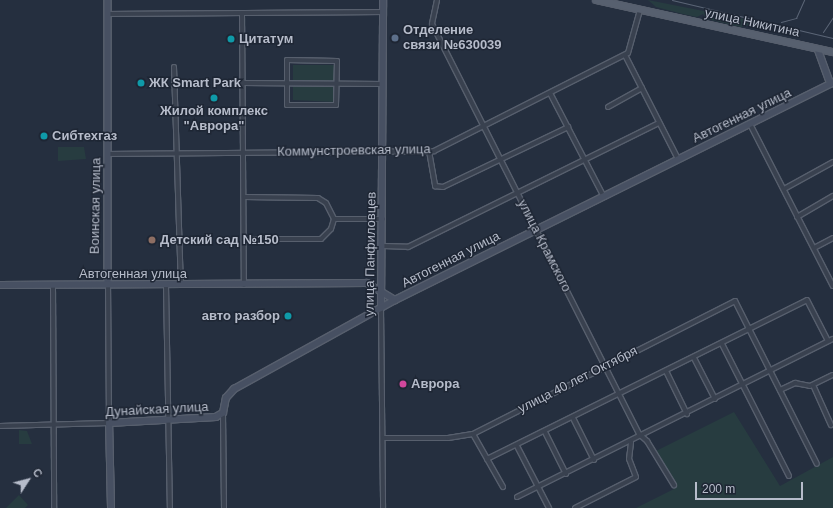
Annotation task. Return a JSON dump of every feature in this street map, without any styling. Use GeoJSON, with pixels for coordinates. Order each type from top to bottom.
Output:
{"type":"FeatureCollection","features":[{"type":"Feature","properties":{"kind":"main road","name":"улица Никитина"},"geometry":{"type":"LineString","coordinates":[[596,0],[833,52]]}},
{"type":"Feature","properties":{"kind":"street","name":"Воинская улица"},"geometry":{"type":"LineString","coordinates":[[108,0],[108,284],[111,508]]}},
{"type":"Feature","properties":{"kind":"street","name":"улица Панфиловцев"},"geometry":{"type":"LineString","coordinates":[[383,0],[383,246],[381,308],[384,508]]}},
{"type":"Feature","properties":{"kind":"street","name":"улица Крамского"},"geometry":{"type":"LineString","coordinates":[[436,0],[432,24],[619,394],[642,436],[674,485]]}},
{"type":"Feature","properties":{"kind":"street"},"geometry":{"type":"LineString","coordinates":[[640,10],[625,55],[678,159]]}},
{"type":"Feature","properties":{"kind":"street"},"geometry":{"type":"LineString","coordinates":[[108,14],[382,12]]}},
{"type":"Feature","properties":{"kind":"street"},"geometry":{"type":"LineString","coordinates":[[242,13],[245,197],[244,285]]}},
{"type":"Feature","properties":{"kind":"street"},"geometry":{"type":"LineString","coordinates":[[818,49],[832,84]]}},
{"type":"Feature","properties":{"kind":"street","name":"Коммунстроевская улица"},"geometry":{"type":"LineString","coordinates":[[108,154],[383,150],[429,151],[484,127],[625,55]]}},
{"type":"Feature","properties":{"kind":"street"},"geometry":{"type":"LineString","coordinates":[[287,60],[337,61],[337,83],[336,105],[287,105],[287,60]]}},
{"type":"Feature","properties":{"kind":"street"},"geometry":{"type":"LineString","coordinates":[[174,67],[179,153],[182,285]]}},
{"type":"Feature","properties":{"kind":"street"},"geometry":{"type":"LineString","coordinates":[[243,83],[383,84]]}},
{"type":"Feature","properties":{"kind":"street","name":"Автогенная улица"},"geometry":{"type":"LineString","coordinates":[[0,285],[244,285],[367,283],[382,290],[395,300],[832,84]]}},
{"type":"Feature","properties":{"kind":"street"},"geometry":{"type":"LineString","coordinates":[[608,107],[642,88]]}},
{"type":"Feature","properties":{"kind":"street"},"geometry":{"type":"LineString","coordinates":[[550,93],[604,197]]}},
{"type":"Feature","properties":{"kind":"street"},"geometry":{"type":"LineString","coordinates":[[383,246],[408,247],[518,194],[659,123]]}},
{"type":"Feature","properties":{"kind":"street"},"geometry":{"type":"LineString","coordinates":[[750,124],[833,286]]}},
{"type":"Feature","properties":{"kind":"street"},"geometry":{"type":"LineString","coordinates":[[429,151],[434,186],[439,187],[501,160],[568,127]]}},
{"type":"Feature","properties":{"kind":"street"},"geometry":{"type":"LineString","coordinates":[[784,189],[833,162]]}},
{"type":"Feature","properties":{"kind":"street"},"geometry":{"type":"LineString","coordinates":[[798,217],[833,196]]}},
{"type":"Feature","properties":{"kind":"street"},"geometry":{"type":"LineString","coordinates":[[245,197],[318,198],[326,203],[334,219],[331,228],[321,239],[245,239]]}},
{"type":"Feature","properties":{"kind":"street"},"geometry":{"type":"LineString","coordinates":[[334,219],[383,219]]}},
{"type":"Feature","properties":{"kind":"street"},"geometry":{"type":"LineString","coordinates":[[814,248],[833,238]]}},
{"type":"Feature","properties":{"kind":"street"},"geometry":{"type":"LineString","coordinates":[[829,278],[833,275]]}},
{"type":"Feature","properties":{"kind":"street"},"geometry":{"type":"LineString","coordinates":[[53,284],[54,508]]}},
{"type":"Feature","properties":{"kind":"street"},"geometry":{"type":"LineString","coordinates":[[166,285],[166,422],[170,508]]}},
{"type":"Feature","properties":{"kind":"street","name":"Дунайская улица"},"geometry":{"type":"LineString","coordinates":[[0,426],[205,420],[223,413],[226,398],[234,389],[395,300]]}},
{"type":"Feature","properties":{"kind":"street"},"geometry":{"type":"LineString","coordinates":[[487,458],[517,446],[807,300],[828,341]]}},
{"type":"Feature","properties":{"kind":"street","name":"улица 40 лет Октября"},"geometry":{"type":"LineString","coordinates":[[383,438],[448,438],[473,434],[735,301],[749,330]]}},
{"type":"Feature","properties":{"kind":"street"},"geometry":{"type":"LineString","coordinates":[[749,330],[817,464]]}},
{"type":"Feature","properties":{"kind":"street"},"geometry":{"type":"LineString","coordinates":[[518,497],[687,414],[833,339]]}},
{"type":"Feature","properties":{"kind":"street"},"geometry":{"type":"LineString","coordinates":[[722,344],[789,476]]}},
{"type":"Feature","properties":{"kind":"street"},"geometry":{"type":"LineString","coordinates":[[694,358],[715,399]]}},
{"type":"Feature","properties":{"kind":"street"},"geometry":{"type":"LineString","coordinates":[[666,371],[687,414]]}},
{"type":"Feature","properties":{"kind":"street"},"geometry":{"type":"LineString","coordinates":[[780,390],[795,383],[813,385],[833,375]]}},
{"type":"Feature","properties":{"kind":"street"},"geometry":{"type":"LineString","coordinates":[[813,385],[831,424]]}},
{"type":"Feature","properties":{"kind":"street"},"geometry":{"type":"LineString","coordinates":[[223,413],[224,508]]}},
{"type":"Feature","properties":{"kind":"street"},"geometry":{"type":"LineString","coordinates":[[573,418],[594,460]]}},
{"type":"Feature","properties":{"kind":"street"},"geometry":{"type":"LineString","coordinates":[[545,432],[566,474]]}},
{"type":"Feature","properties":{"kind":"street"},"geometry":{"type":"LineString","coordinates":[[473,434],[503,487]]}},
{"type":"Feature","properties":{"kind":"street"},"geometry":{"type":"LineString","coordinates":[[575,508],[636,477],[629,459],[631,442]]}},
{"type":"Feature","properties":{"kind":"street"},"geometry":{"type":"LineString","coordinates":[[517,446],[548,508]]}},
{"type":"Feature","properties":{"kind":"green space"},"geometry":{"type":"Polygon","coordinates":[[[648,0],[749,20],[750,25],[741,27],[707,19],[703,14],[697,17],[683,14],[656,7],[648,0]]]}},
{"type":"Feature","properties":{"kind":"green space"},"geometry":{"type":"Polygon","coordinates":[[[293,65],[334,65],[335,102],[293,100],[293,65]]]}},
{"type":"Feature","properties":{"kind":"green space"},"geometry":{"type":"Polygon","coordinates":[[[58,147],[84,147],[86,159],[58,161],[58,147]]]}},
{"type":"Feature","properties":{"kind":"green space"},"geometry":{"type":"Polygon","coordinates":[[[734,412],[780,486],[833,457],[833,508],[636,508],[674,489],[654,452],[734,412]]]}},
{"type":"Feature","properties":{"kind":"green space"},"geometry":{"type":"Polygon","coordinates":[[[19,430],[27,431],[32,444],[19,444],[19,430]]]}},
{"type":"Feature","properties":{"kind":"green space"},"geometry":{"type":"Polygon","coordinates":[[[19,495],[28,505],[25,508],[6,508],[19,495]]]}},
{"type":"Feature","properties":{"kind":"tram line"},"geometry":{"type":"LineString","coordinates":[[672,0],[833,38]]}},
{"type":"Feature","properties":{"kind":"tram line"},"geometry":{"type":"LineString","coordinates":[[781,22],[796,18],[804,0]]}},
{"type":"Feature","properties":{"kind":"tram line"},"geometry":{"type":"LineString","coordinates":[[823,32],[833,17]]}},
{"type":"Feature","properties":{"kind":"place","name":"Отделение связи №630039"},"geometry":{"type":"Point","coordinates":[395,38]}},
{"type":"Feature","properties":{"kind":"place","name":"Цитатум"},"geometry":{"type":"Point","coordinates":[231,39]}},
{"type":"Feature","properties":{"kind":"place","name":"ЖК Smart Park"},"geometry":{"type":"Point","coordinates":[141,83]}},
{"type":"Feature","properties":{"kind":"place","name":"Жилой комплекс \"Аврора\""},"geometry":{"type":"Point","coordinates":[214,98]}},
{"type":"Feature","properties":{"kind":"place","name":"Сибтехгаз"},"geometry":{"type":"Point","coordinates":[44,136]}},
{"type":"Feature","properties":{"kind":"place","name":"Детский сад №150"},"geometry":{"type":"Point","coordinates":[152,240]}},
{"type":"Feature","properties":{"kind":"place","name":"авто разбор"},"geometry":{"type":"Point","coordinates":[288,316]}},
{"type":"Feature","properties":{"kind":"place","name":"Аврора"},"geometry":{"type":"Point","coordinates":[403,384]}}]}
